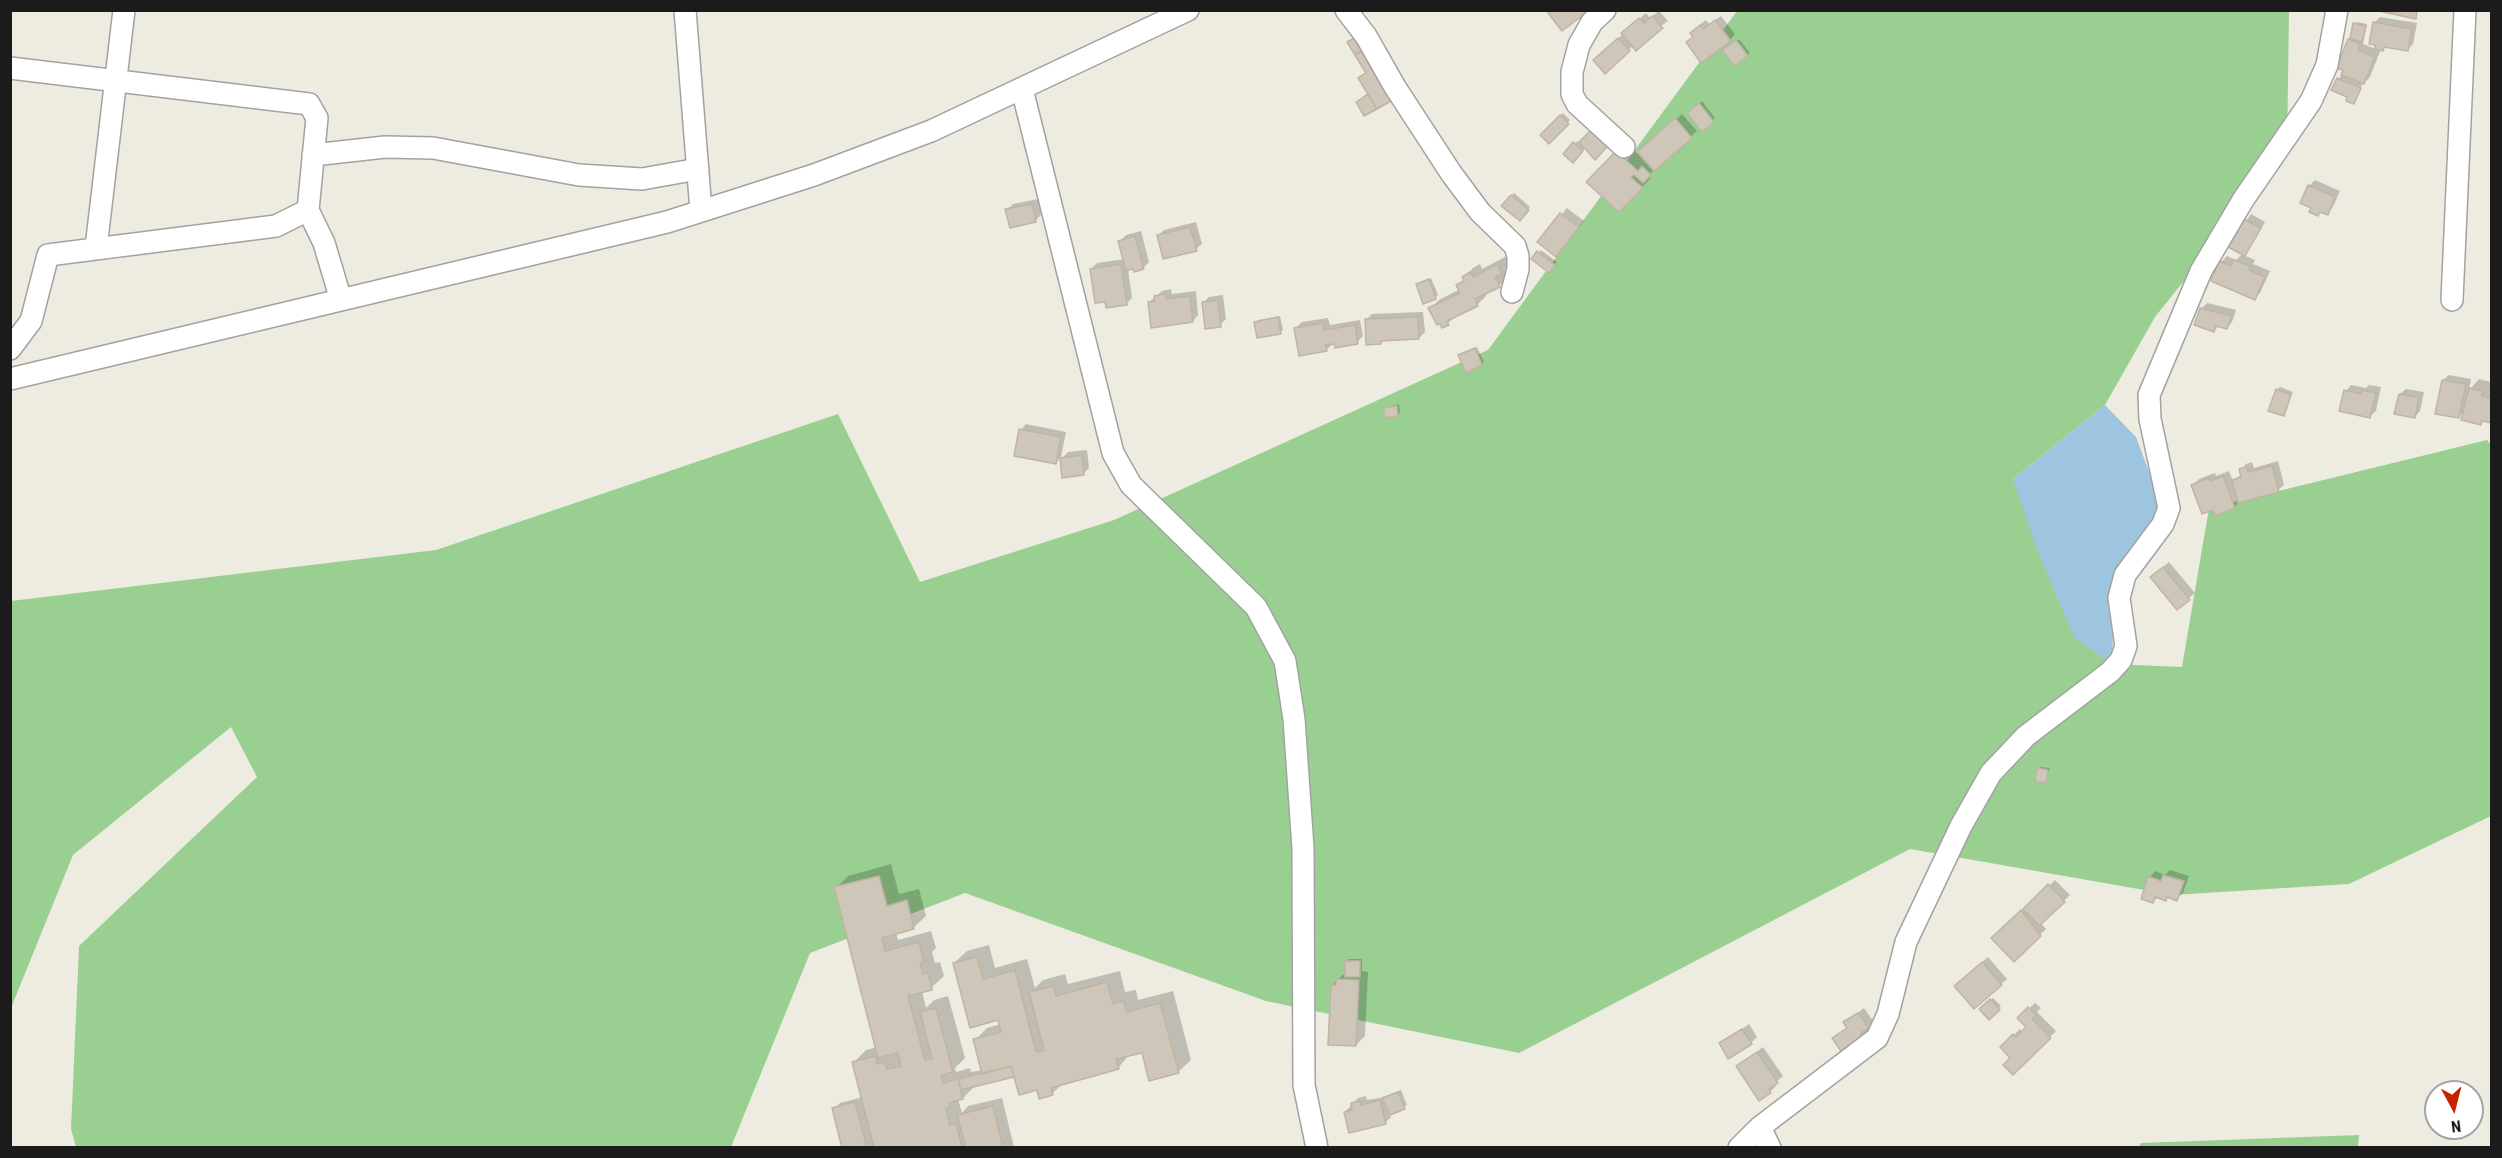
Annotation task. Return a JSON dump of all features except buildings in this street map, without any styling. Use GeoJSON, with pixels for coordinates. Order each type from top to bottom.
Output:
{"type":"FeatureCollection","features":[{"type":"Feature","properties":{"kind":"street"},"geometry":{"type":"LineString","coordinates":[[96,248],[124,10]]}},
{"type":"Feature","properties":{"kind":"street"},"geometry":{"type":"LineString","coordinates":[[685,10],[701,211]]}},
{"type":"Feature","properties":{"kind":"street"},"geometry":{"type":"LineString","coordinates":[[10,379],[668,222],[814,175],[931,131],[1188,10]]}},
{"type":"Feature","properties":{"kind":"street"},"geometry":{"type":"LineString","coordinates":[[1346,10],[1366,36],[1395,87],[1451,173],[1480,212],[1515,246],[1518,269],[1512,292]]}},
{"type":"Feature","properties":{"kind":"street"},"geometry":{"type":"LineString","coordinates":[[1605,10],[1592,22],[1579,45],[1572,72],[1572,94],[1577,104],[1623,147]]}},
{"type":"Feature","properties":{"kind":"street"},"geometry":{"type":"LineString","coordinates":[[1739,1148],[1760,1127],[1877,1038],[1888,1014],[1906,942],[1961,826],[1991,773],[2026,736],[2110,672],[2121,660],[2126,646],[2119,598],[2125,574],[2163,524],[2169,508],[2150,419],[2150,395],[2201,271],[2243,200],[2311,101],[2327,65],[2337,10]]}},
{"type":"Feature","properties":{"kind":"street"},"geometry":{"type":"LineString","coordinates":[[2452,300],[2465,10]]}},
{"type":"Feature","properties":{"kind":"street"},"geometry":{"type":"LineString","coordinates":[[10,68],[309,104],[317,118],[308,210],[324,243],[341,300]]}},
{"type":"Feature","properties":{"kind":"street"},"geometry":{"type":"LineString","coordinates":[[1022,89],[1113,453],[1131,485],[1256,607],[1285,661],[1294,719],[1303,848],[1304,1085],[1317,1148]]}},
{"type":"Feature","properties":{"kind":"street"},"geometry":{"type":"LineString","coordinates":[[314,155],[385,147],[433,148],[579,175],[642,179],[698,169]]}},
{"type":"Feature","properties":{"kind":"street"},"geometry":{"type":"LineString","coordinates":[[10,349],[31,321],[48,255],[276,226],[308,210]]}},
{"type":"Feature","properties":{"kind":"street"},"geometry":{"type":"LineString","coordinates":[[1760,1127],[1770,1148]]}},
{"type":"Feature","properties":{"kind":"green space"},"geometry":{"type":"Polygon","coordinates":[[[1737,11],[2289,11],[2287,152],[2155,317],[2105,405],[2013,479],[2112,664],[2182,667],[2209,508],[2487,440],[2491,445],[2491,816],[2349,884],[2173,895],[1910,849],[1519,1053],[1266,1001],[965,893],[810,953],[731,1147],[76,1147],[71,1129],[79,946],[257,777],[231,727],[73,855],[11,1008],[11,601],[436,550],[838,414],[920,582],[1114,520],[1488,350],[1737,11]]]}},
{"type":"Feature","properties":{"kind":"green space"},"geometry":{"type":"Polygon","coordinates":[[[2359,1135],[2358,1147],[2139,1147],[2141,1143],[2359,1135]]]}},
{"type":"Feature","properties":{"kind":"water"},"geometry":{"type":"Polygon","coordinates":[[[2105,405],[2136,437],[2163,509],[2108,605],[2113,634],[2112,664],[2074,637],[2036,547],[2013,479],[2105,405]]]}}]}
